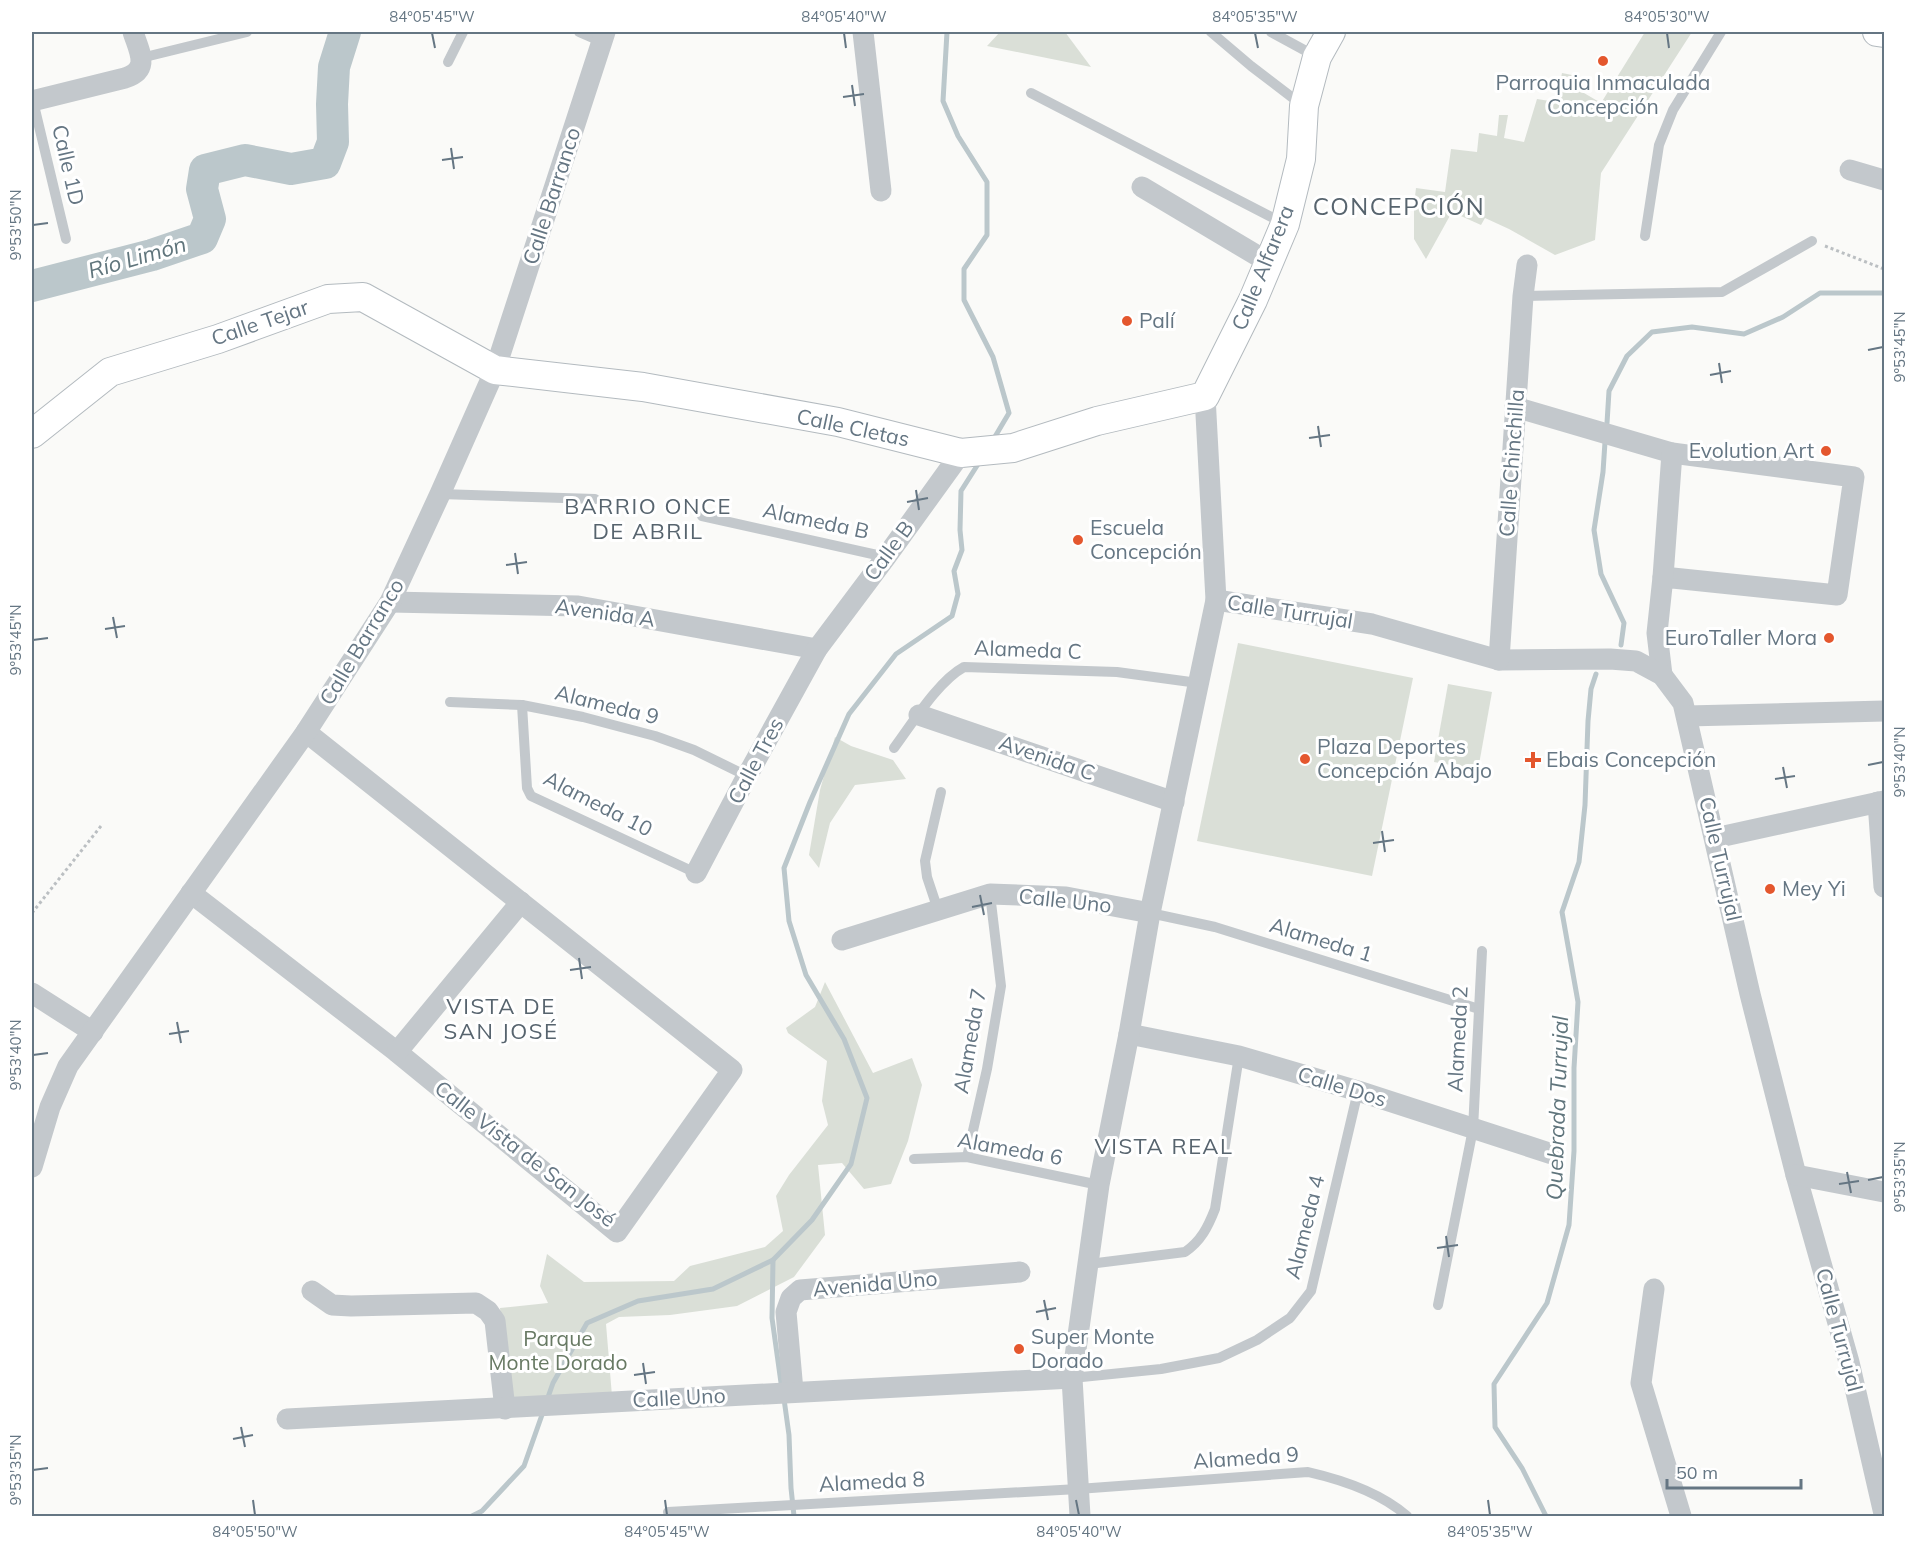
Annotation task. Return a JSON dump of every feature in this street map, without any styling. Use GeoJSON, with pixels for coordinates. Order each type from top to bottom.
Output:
{"type":"FeatureCollection","features":[{"type":"Feature","properties":{"kind":"street"},"geometry":{"type":"LineString","coordinates":[[32,101],[138,73],[141,63],[134,32]]}},
{"type":"Feature","properties":{"kind":"street"},"geometry":{"type":"LineString","coordinates":[[863,32],[881,191]]}},
{"type":"Feature","properties":{"kind":"street","name":"Calle Alfarera"},"geometry":{"type":"LineString","coordinates":[[1205,396],[1253,300],[1285,224],[1301,159],[1304,106],[1317,57],[1331,32]]}},
{"type":"Feature","properties":{"kind":"street"},"geometry":{"type":"LineString","coordinates":[[1877,32],[1884,33]]}},
{"type":"Feature","properties":{"kind":"street","name":"Calle Barranco"},"geometry":{"type":"LineString","coordinates":[[32,1167],[50,1107],[68,1066],[306,732],[390,602],[495,370],[604,37]]}},
{"type":"Feature","properties":{"kind":"street"},"geometry":{"type":"LineString","coordinates":[[1850,170],[1884,180]]}},
{"type":"Feature","properties":{"kind":"street"},"geometry":{"type":"LineString","coordinates":[[1142,187],[1268,262]]}},
{"type":"Feature","properties":{"kind":"street","name":"Calle Chinchilla"},"geometry":{"type":"LineString","coordinates":[[1499,660],[1515,407],[1527,265]]}},
{"type":"Feature","properties":{"kind":"street","name":"Calle Tejar"},"geometry":{"type":"LineString","coordinates":[[32,435],[110,372],[218,339],[328,299],[363,297],[495,370]]}},
{"type":"Feature","properties":{"kind":"street","name":"Calle Cletas"},"geometry":{"type":"LineString","coordinates":[[495,370],[643,387],[837,422],[960,453],[1013,448],[1097,421],[1205,396]]}},
{"type":"Feature","properties":{"kind":"street","name":"Calle Turrujal"},"geometry":{"type":"LineString","coordinates":[[1205,396],[1216,600],[1372,624],[1499,660],[1610,659],[1636,661],[1662,675],[1683,703],[1750,994],[1796,1175],[1849,1362],[1884,1514]]}},
{"type":"Feature","properties":{"kind":"street"},"geometry":{"type":"LineString","coordinates":[[1515,407],[1672,453],[1854,477],[1837,595],[1663,577]]}},
{"type":"Feature","properties":{"kind":"street","name":"Calle B"},"geometry":{"type":"LineString","coordinates":[[817,649],[960,453]]}},
{"type":"Feature","properties":{"kind":"street"},"geometry":{"type":"LineString","coordinates":[[1662,675],[1657,633],[1672,453]]}},
{"type":"Feature","properties":{"kind":"street"},"geometry":{"type":"LineString","coordinates":[[1080,1516],[1072,1378],[1099,1185],[1150,913],[1216,600]]}},
{"type":"Feature","properties":{"kind":"street","name":"Avenida A"},"geometry":{"type":"LineString","coordinates":[[390,602],[578,606],[817,649]]}},
{"type":"Feature","properties":{"kind":"street","name":"Calle Tres"},"geometry":{"type":"LineString","coordinates":[[696,873],[817,649]]}},
{"type":"Feature","properties":{"kind":"street"},"geometry":{"type":"LineString","coordinates":[[1687,716],[1884,711]]}},
{"type":"Feature","properties":{"kind":"street","name":"Avenida C"},"geometry":{"type":"LineString","coordinates":[[920,715],[1174,802]]}},
{"type":"Feature","properties":{"kind":"street","name":"Calle Vista de San José"},"geometry":{"type":"LineString","coordinates":[[191,893],[397,1052],[617,1232],[732,1070],[306,732]]}},
{"type":"Feature","properties":{"kind":"street"},"geometry":{"type":"LineString","coordinates":[[1715,838],[1881,801],[1884,887]]}},
{"type":"Feature","properties":{"kind":"street","name":"Calle Uno"},"geometry":{"type":"LineString","coordinates":[[842,940],[990,894],[1066,897],[1150,913]]}},
{"type":"Feature","properties":{"kind":"street"},"geometry":{"type":"LineString","coordinates":[[397,1052],[521,902]]}},
{"type":"Feature","properties":{"kind":"street"},"geometry":{"type":"LineString","coordinates":[[32,993],[93,1032]]}},
{"type":"Feature","properties":{"kind":"street","name":"Calle Dos"},"geometry":{"type":"LineString","coordinates":[[1129,1034],[1239,1056],[1358,1091],[1552,1154]]}},
{"type":"Feature","properties":{"kind":"street"},"geometry":{"type":"LineString","coordinates":[[1796,1175],[1884,1192]]}},
{"type":"Feature","properties":{"kind":"street","name":"Avenida Uno"},"geometry":{"type":"LineString","coordinates":[[793,1391],[786,1311],[791,1298],[800,1290],[1020,1272]]}},
{"type":"Feature","properties":{"kind":"street"},"geometry":{"type":"LineString","coordinates":[[1654,1289],[1641,1383],[1681,1516]]}},
{"type":"Feature","properties":{"kind":"street"},"geometry":{"type":"LineString","coordinates":[[312,1291],[332,1305],[476,1303],[488,1311],[495,1321],[505,1408]]}},
{"type":"Feature","properties":{"kind":"street","name":"Calle Uno"},"geometry":{"type":"LineString","coordinates":[[287,1419],[1072,1378]]}},
{"type":"Feature","properties":{"kind":"lane"},"geometry":{"type":"LineString","coordinates":[[141,63],[247,32]]}},
{"type":"Feature","properties":{"kind":"lane"},"geometry":{"type":"LineString","coordinates":[[448,62],[463,32]]}},
{"type":"Feature","properties":{"kind":"lane"},"geometry":{"type":"LineString","coordinates":[[579,32],[604,37]]}},
{"type":"Feature","properties":{"kind":"lane"},"geometry":{"type":"LineString","coordinates":[[1211,32],[1304,106]]}},
{"type":"Feature","properties":{"kind":"lane"},"geometry":{"type":"LineString","coordinates":[[1271,32],[1317,57]]}},
{"type":"Feature","properties":{"kind":"lane"},"geometry":{"type":"LineString","coordinates":[[1645,236],[1659,145],[1673,110],[1721,32]]}},
{"type":"Feature","properties":{"kind":"lane"},"geometry":{"type":"LineString","coordinates":[[1031,93],[1285,224]]}},
{"type":"Feature","properties":{"kind":"lane","name":"Calle 1D"},"geometry":{"type":"LineString","coordinates":[[32,101],[66,239]]}},
{"type":"Feature","properties":{"kind":"lane"},"geometry":{"type":"LineString","coordinates":[[1523,296],[1722,292],[1812,241]]}},
{"type":"Feature","properties":{"kind":"lane"},"geometry":{"type":"LineString","coordinates":[[440,494],[596,499]]}},
{"type":"Feature","properties":{"kind":"lane","name":"Alameda B"},"geometry":{"type":"LineString","coordinates":[[702,516],[886,557]]}},
{"type":"Feature","properties":{"kind":"lane","name":"Alameda C"},"geometry":{"type":"LineString","coordinates":[[894,748],[943,684],[956,671],[964,667],[1117,672],[1198,683]]}},
{"type":"Feature","properties":{"kind":"lane","name":"Alameda 9"},"geometry":{"type":"LineString","coordinates":[[450,702],[522,705],[583,717],[655,736],[694,750],[747,776]]}},
{"type":"Feature","properties":{"kind":"lane","name":"Alameda 10"},"geometry":{"type":"LineString","coordinates":[[522,705],[526,788],[531,796],[696,873]]}},
{"type":"Feature","properties":{"kind":"lane"},"geometry":{"type":"LineString","coordinates":[[938,910],[924,861],[941,792]]}},
{"type":"Feature","properties":{"kind":"lane","name":"Alameda 7"},"geometry":{"type":"LineString","coordinates":[[967,1157],[987,1069],[1001,986],[990,894]]}},
{"type":"Feature","properties":{"kind":"lane","name":"Alameda 1"},"geometry":{"type":"LineString","coordinates":[[1150,913],[1215,927],[1479,1009]]}},
{"type":"Feature","properties":{"kind":"lane","name":"Alameda 2"},"geometry":{"type":"LineString","coordinates":[[1438,1305],[1473,1129],[1482,951]]}},
{"type":"Feature","properties":{"kind":"lane"},"geometry":{"type":"LineString","coordinates":[[1089,1264],[1185,1252],[1196,1244],[1208,1227],[1215,1209],[1239,1056]]}},
{"type":"Feature","properties":{"kind":"lane","name":"Alameda 4"},"geometry":{"type":"LineString","coordinates":[[1072,1378],[1161,1369],[1219,1358],[1257,1340],[1290,1318],[1311,1291],[1358,1091]]}},
{"type":"Feature","properties":{"kind":"lane","name":"Alameda 6"},"geometry":{"type":"LineString","coordinates":[[914,1159],[967,1157],[1099,1185]]}},
{"type":"Feature","properties":{"kind":"lane","name":"Alameda 9"},"geometry":{"type":"LineString","coordinates":[[1078,1489],[1308,1472],[1343,1480],[1396,1507],[1407,1516]]}},
{"type":"Feature","properties":{"kind":"lane","name":"Alameda 8"},"geometry":{"type":"LineString","coordinates":[[668,1512],[779,1512],[1078,1489]]}},
{"type":"Feature","properties":{"kind":"path"},"geometry":{"type":"LineString","coordinates":[[1812,241],[1884,270]]}},
{"type":"Feature","properties":{"kind":"path"},"geometry":{"type":"LineString","coordinates":[[32,913],[101,826]]}},
{"type":"Feature","properties":{"kind":"green space"},"geometry":{"type":"Polygon","coordinates":[[[1000,32],[1065,32],[1091,67],[987,46],[1000,32]]]}},
{"type":"Feature","properties":{"kind":"green space"},"geometry":{"type":"Polygon","coordinates":[[[1645,32],[1692,32],[1601,173],[1595,240],[1555,255],[1485,218],[1481,225],[1452,212],[1426,259],[1414,239],[1416,188],[1445,192],[1451,149],[1477,152],[1479,133],[1497,136],[1499,115],[1508,115],[1504,138],[1524,142],[1537,99],[1556,102],[1562,73],[1572,75],[1567,83],[1601,103],[1645,32]]]}},
{"type":"Feature","properties":{"kind":"green space","name":"Plaza Deportes Concepción Abajo"},"geometry":{"type":"Polygon","coordinates":[[[1238,643],[1413,678],[1372,876],[1197,841],[1238,643]]]}},
{"type":"Feature","properties":{"kind":"green space"},"geometry":{"type":"Polygon","coordinates":[[[1448,684],[1492,692],[1478,770],[1434,762],[1448,684]]]}},
{"type":"Feature","properties":{"kind":"green space"},"geometry":{"type":"Polygon","coordinates":[[[835,737],[851,746],[893,760],[906,779],[855,785],[830,823],[819,868],[809,855],[820,790],[835,737]]]}},
{"type":"Feature","properties":{"kind":"green space","name":"Parque Monte Dorado"},"geometry":{"type":"Polygon","coordinates":[[[825,982],[873,1073],[912,1058],[922,1085],[908,1141],[891,1184],[864,1189],[842,1163],[818,1165],[825,1235],[794,1277],[737,1306],[670,1315],[619,1317],[606,1324],[612,1396],[514,1399],[508,1390],[500,1308],[548,1303],[540,1286],[547,1254],[584,1282],[674,1281],[690,1266],[765,1247],[783,1231],[776,1196],[789,1175],[828,1125],[822,1101],[827,1061],[788,1033],[786,1028],[815,1007],[825,982]]]}},
{"type":"Feature","properties":{"kind":"waterway","name":"Río Limón"},"geometry":{"type":"LineString","coordinates":[[32,286],[152,255],[202,238],[210,219],[202,189],[205,170],[245,160],[291,169],[325,163],[333,142],[334,67],[345,32]]}},
{"type":"Feature","properties":{"kind":"waterway"},"geometry":{"type":"LineString","coordinates":[[947,32],[943,101],[958,136],[987,182],[987,235],[964,269],[964,300],[993,357],[1009,413],[993,440]]}},
{"type":"Feature","properties":{"kind":"waterway","name":"Quebrada Turrujal"},"geometry":{"type":"LineString","coordinates":[[1607,423],[1609,391],[1627,356],[1652,332],[1692,327],[1744,334],[1783,317],[1820,293],[1884,293]]}},
{"type":"Feature","properties":{"kind":"waterway","name":"Quebrada Turrujal"},"geometry":{"type":"LineString","coordinates":[[1605,442],[1594,530],[1601,574],[1624,623],[1621,645]]}},
{"type":"Feature","properties":{"kind":"waterway"},"geometry":{"type":"LineString","coordinates":[[547,1400],[553,1383],[587,1323],[638,1301],[713,1289],[773,1260],[812,1220],[851,1164],[867,1098],[844,1039],[806,975],[789,921],[784,868],[849,714],[896,654],[952,616],[958,594],[954,571],[962,550],[961,491],[980,461]]}},
{"type":"Feature","properties":{"kind":"waterway","name":"Quebrada Turrujal"},"geometry":{"type":"LineString","coordinates":[[1546,1516],[1522,1468],[1495,1427],[1494,1384],[1547,1303],[1569,1225],[1574,1151],[1574,1068],[1578,1002],[1562,912],[1579,862],[1585,805],[1588,721],[1591,689],[1596,674]]}},
{"type":"Feature","properties":{"kind":"waterway"},"geometry":{"type":"LineString","coordinates":[[773,1260],[772,1318],[782,1390]]}},
{"type":"Feature","properties":{"kind":"waterway"},"geometry":{"type":"LineString","coordinates":[[784,1399],[789,1435],[794,1516]]}},
{"type":"Feature","properties":{"kind":"waterway"},"geometry":{"type":"LineString","coordinates":[[472,1516],[482,1511],[524,1466],[543,1412]]}},
{"type":"Feature","properties":{"kind":"place","name":"Parroquia Inmaculada Concepción"},"geometry":{"type":"Point","coordinates":[1603,61]}},
{"type":"Feature","properties":{"kind":"place","name":"Palí"},"geometry":{"type":"Point","coordinates":[1127,321]}},
{"type":"Feature","properties":{"kind":"place","name":"Evolution Art"},"geometry":{"type":"Point","coordinates":[1826,451]}},
{"type":"Feature","properties":{"kind":"place","name":"Escuela Concepción"},"geometry":{"type":"Point","coordinates":[1078,540]}},
{"type":"Feature","properties":{"kind":"place","name":"EuroTaller Mora"},"geometry":{"type":"Point","coordinates":[1829,638]}},
{"type":"Feature","properties":{"kind":"place","name":"Plaza Deportes Concepción Abajo"},"geometry":{"type":"Point","coordinates":[1305,759]}},
{"type":"Feature","properties":{"kind":"place","name":"Ebais Concepción"},"geometry":{"type":"Point","coordinates":[1533,760]}},
{"type":"Feature","properties":{"kind":"place","name":"Mey Yi"},"geometry":{"type":"Point","coordinates":[1770,889]}},
{"type":"Feature","properties":{"kind":"place","name":"Super Monte Dorado"},"geometry":{"type":"Point","coordinates":[1019,1349]}},
{"type":"Feature","properties":{"kind":"district","name":"CONCEPCIÓN"},"geometry":{"type":"Point","coordinates":[1399,207]}},
{"type":"Feature","properties":{"kind":"district","name":"BARRIO ONCE DE ABRIL"},"geometry":{"type":"Point","coordinates":[648,518]}},
{"type":"Feature","properties":{"kind":"district","name":"VISTA DE SAN JOSÉ"},"geometry":{"type":"Point","coordinates":[501,1018]}},
{"type":"Feature","properties":{"kind":"district","name":"VISTA REAL"},"geometry":{"type":"Point","coordinates":[1164,1146]}}]}
